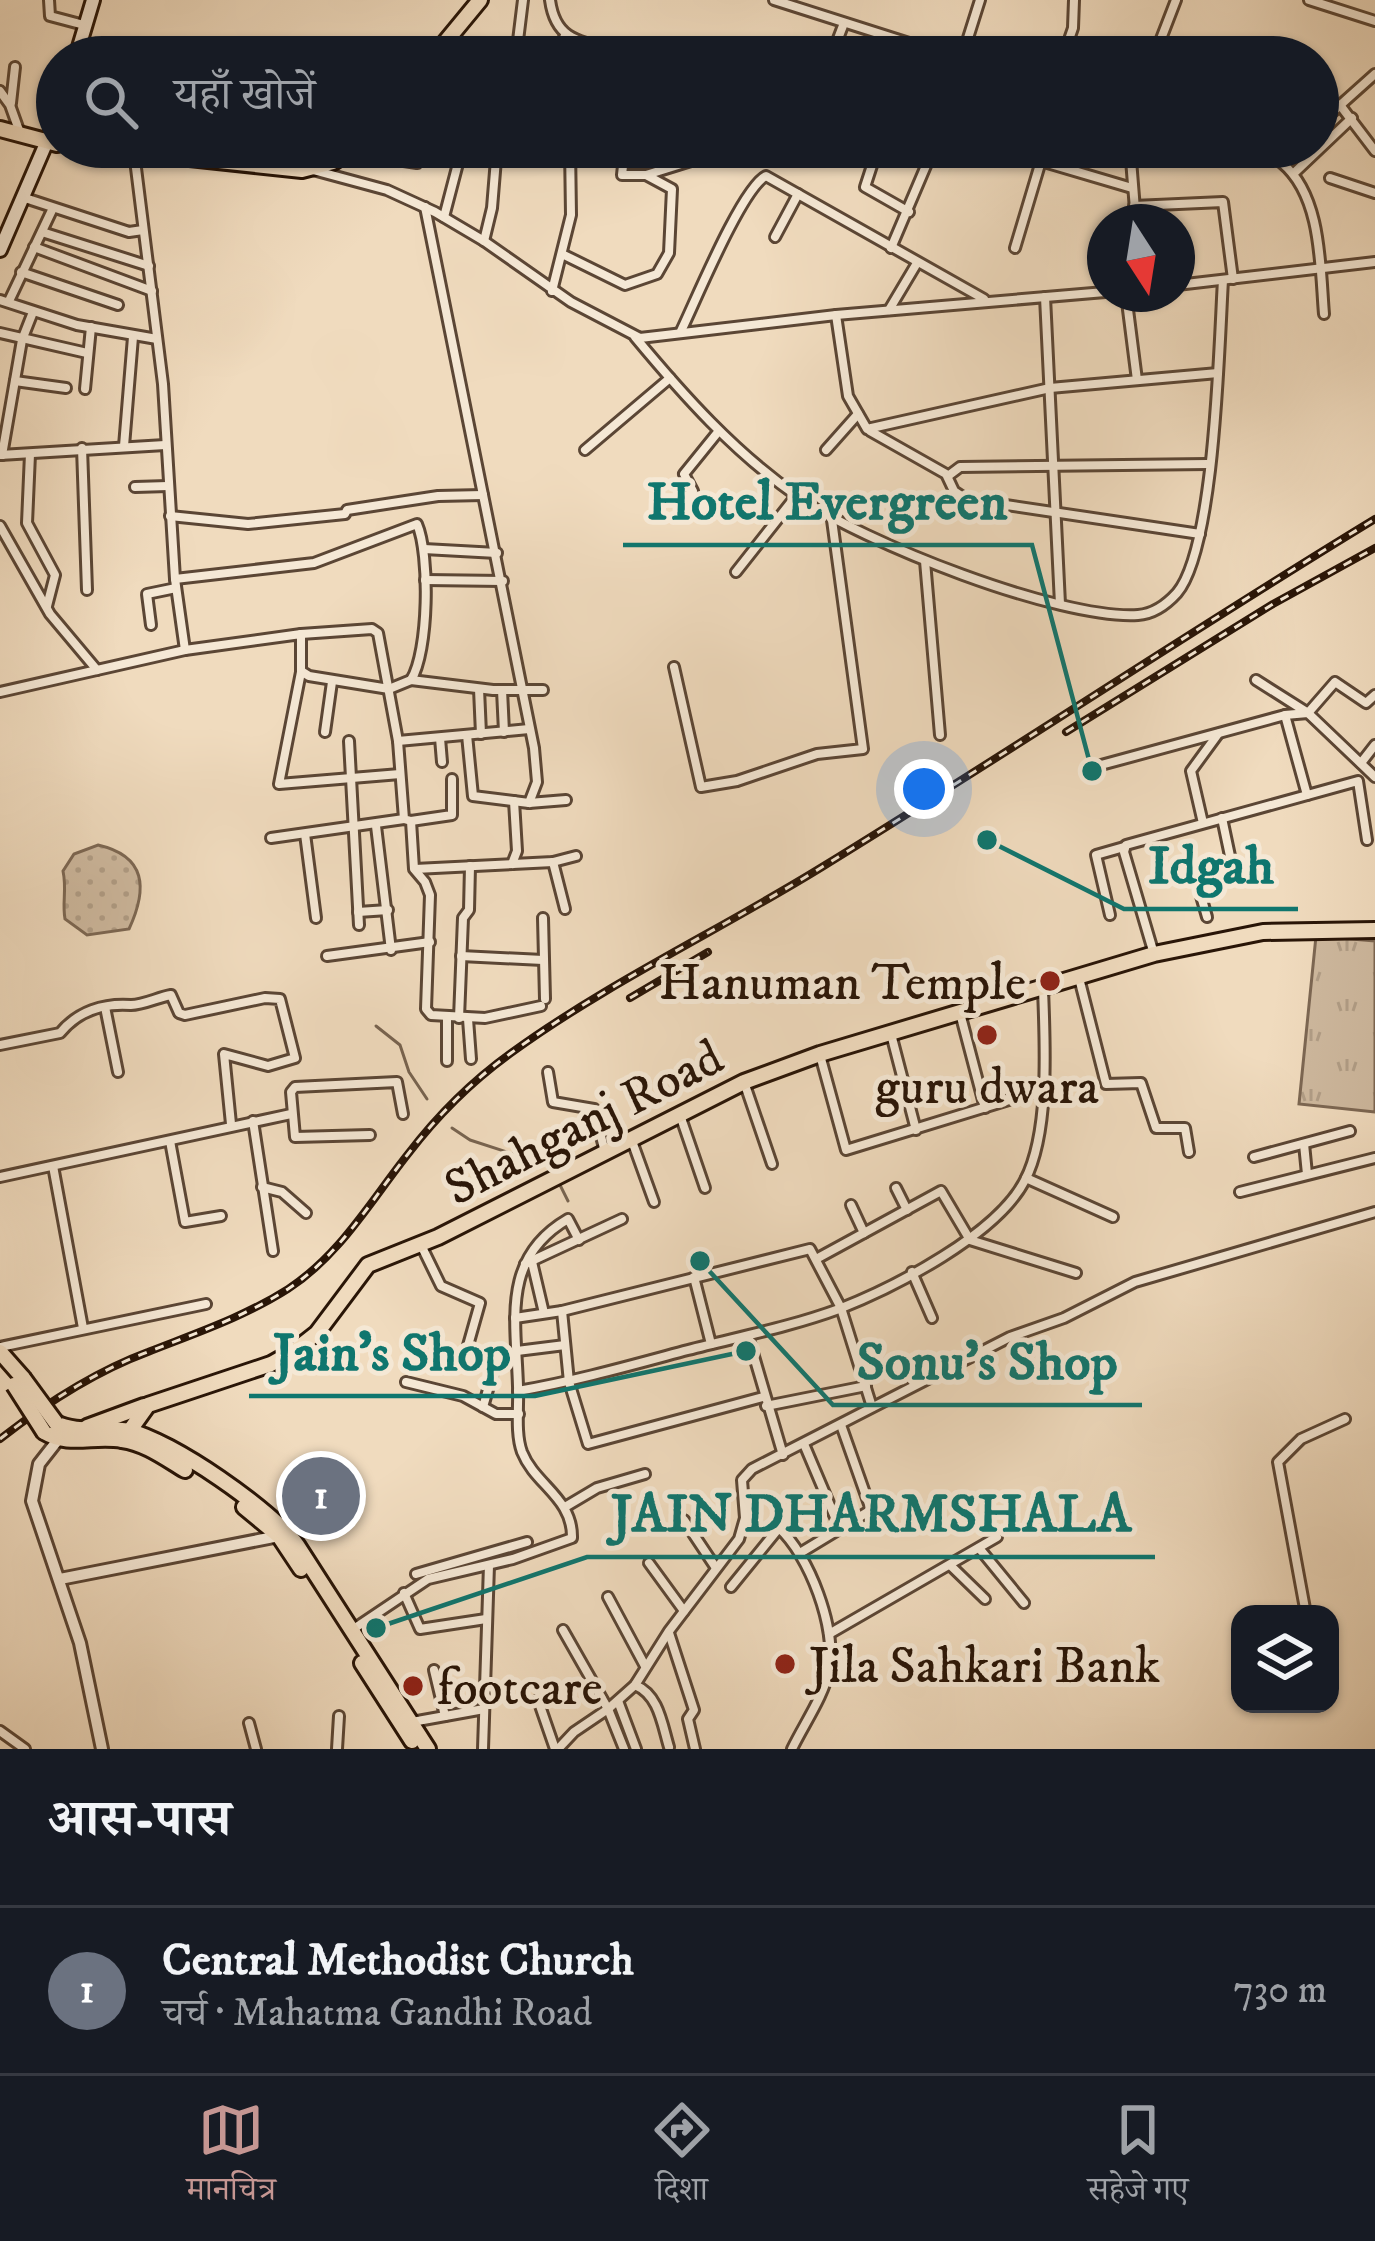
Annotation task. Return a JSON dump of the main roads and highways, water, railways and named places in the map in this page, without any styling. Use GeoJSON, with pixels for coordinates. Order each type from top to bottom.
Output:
{"type":"FeatureCollection","features":[{"type":"Feature","properties":{"kind":"main road"},"geometry":{"type":"LineString","coordinates":[[83,36],[93,0]]}},
{"type":"Feature","properties":{"kind":"main road"},"geometry":{"type":"LineString","coordinates":[[450,36],[480,0]]}},
{"type":"Feature","properties":{"kind":"main road"},"geometry":{"type":"LineString","coordinates":[[0,129],[36,139]]}},
{"type":"Feature","properties":{"kind":"main road"},"geometry":{"type":"LineString","coordinates":[[0,250],[40,168]]}},
{"type":"Feature","properties":{"kind":"main road","name":"Shahganj Road"},"geometry":{"type":"LineString","coordinates":[[87,1427],[271,1364],[317,1333],[368,1265],[551,1182],[744,1082],[820,1054],[1154,954],[1289,929],[1375,930]]}},
{"type":"Feature","properties":{"kind":"main road"},"geometry":{"type":"LineString","coordinates":[[0,1350],[52,1432]]}},
{"type":"Feature","properties":{"kind":"main road"},"geometry":{"type":"LineString","coordinates":[[0,1365],[18,1382]]}},
{"type":"Feature","properties":{"kind":"main road"},"geometry":{"type":"LineString","coordinates":[[125,1435],[148,1405]]}},
{"type":"Feature","properties":{"kind":"main road"},"geometry":{"type":"LineString","coordinates":[[148,1405],[141,1420],[148,1437]]}},
{"type":"Feature","properties":{"kind":"main road"},"geometry":{"type":"LineString","coordinates":[[52,1432],[87,1427],[125,1435],[247,1508],[279,1536],[418,1749]]}},
{"type":"Feature","properties":{"kind":"main road"},"geometry":{"type":"LineString","coordinates":[[52,1432],[148,1437],[261,1508],[285,1529],[428,1749]]}},
{"type":"Feature","properties":{"kind":"waterway"},"geometry":{"type":"LineString","coordinates":[[376,1026],[400,1045],[409,1072],[427,1099]]}},
{"type":"Feature","properties":{"kind":"waterway"},"geometry":{"type":"LineString","coordinates":[[452,1128],[470,1140],[547,1165],[554,1173]]}},
{"type":"Feature","properties":{"kind":"waterway"},"geometry":{"type":"LineString","coordinates":[[558,1181],[568,1201]]}},
{"type":"Feature","properties":{"kind":"railway"},"geometry":{"type":"LineString","coordinates":[[0,1439],[89,1379],[254,1308],[307,1275],[339,1244],[443,1113],[497,1064],[548,1027],[822,867],[1375,519]]}},
{"type":"Feature","properties":{"kind":"railway"},"geometry":{"type":"LineString","coordinates":[[1066,732],[1273,604],[1375,548]]}},
{"type":"Feature","properties":{"kind":"railway"},"geometry":{"type":"LineString","coordinates":[[630,998],[708,952]]}},
{"type":"Feature","properties":{"kind":"place","name":"Hotel Evergreen"},"geometry":{"type":"Point","coordinates":[1092,771]}},
{"type":"Feature","properties":{"kind":"place","name":"Idgah"},"geometry":{"type":"Point","coordinates":[987,840]}},
{"type":"Feature","properties":{"kind":"place","name":"Hanuman Temple"},"geometry":{"type":"Point","coordinates":[1050,981]}},
{"type":"Feature","properties":{"kind":"place","name":"guru dwara"},"geometry":{"type":"Point","coordinates":[987,1035]}},
{"type":"Feature","properties":{"kind":"place","name":"Sonu's Shop"},"geometry":{"type":"Point","coordinates":[700,1261]}},
{"type":"Feature","properties":{"kind":"place","name":"Jain's Shop"},"geometry":{"type":"Point","coordinates":[746,1351]}},
{"type":"Feature","properties":{"kind":"place","name":"Central Methodist Church"},"geometry":{"type":"Point","coordinates":[321,1496]}},
{"type":"Feature","properties":{"kind":"place","name":"JAIN DHARMSHALA"},"geometry":{"type":"Point","coordinates":[376,1628]}},
{"type":"Feature","properties":{"kind":"place","name":"Jila Sahkari Bank"},"geometry":{"type":"Point","coordinates":[785,1664]}},
{"type":"Feature","properties":{"kind":"place","name":"footcare"},"geometry":{"type":"Point","coordinates":[413,1686]}}]}
